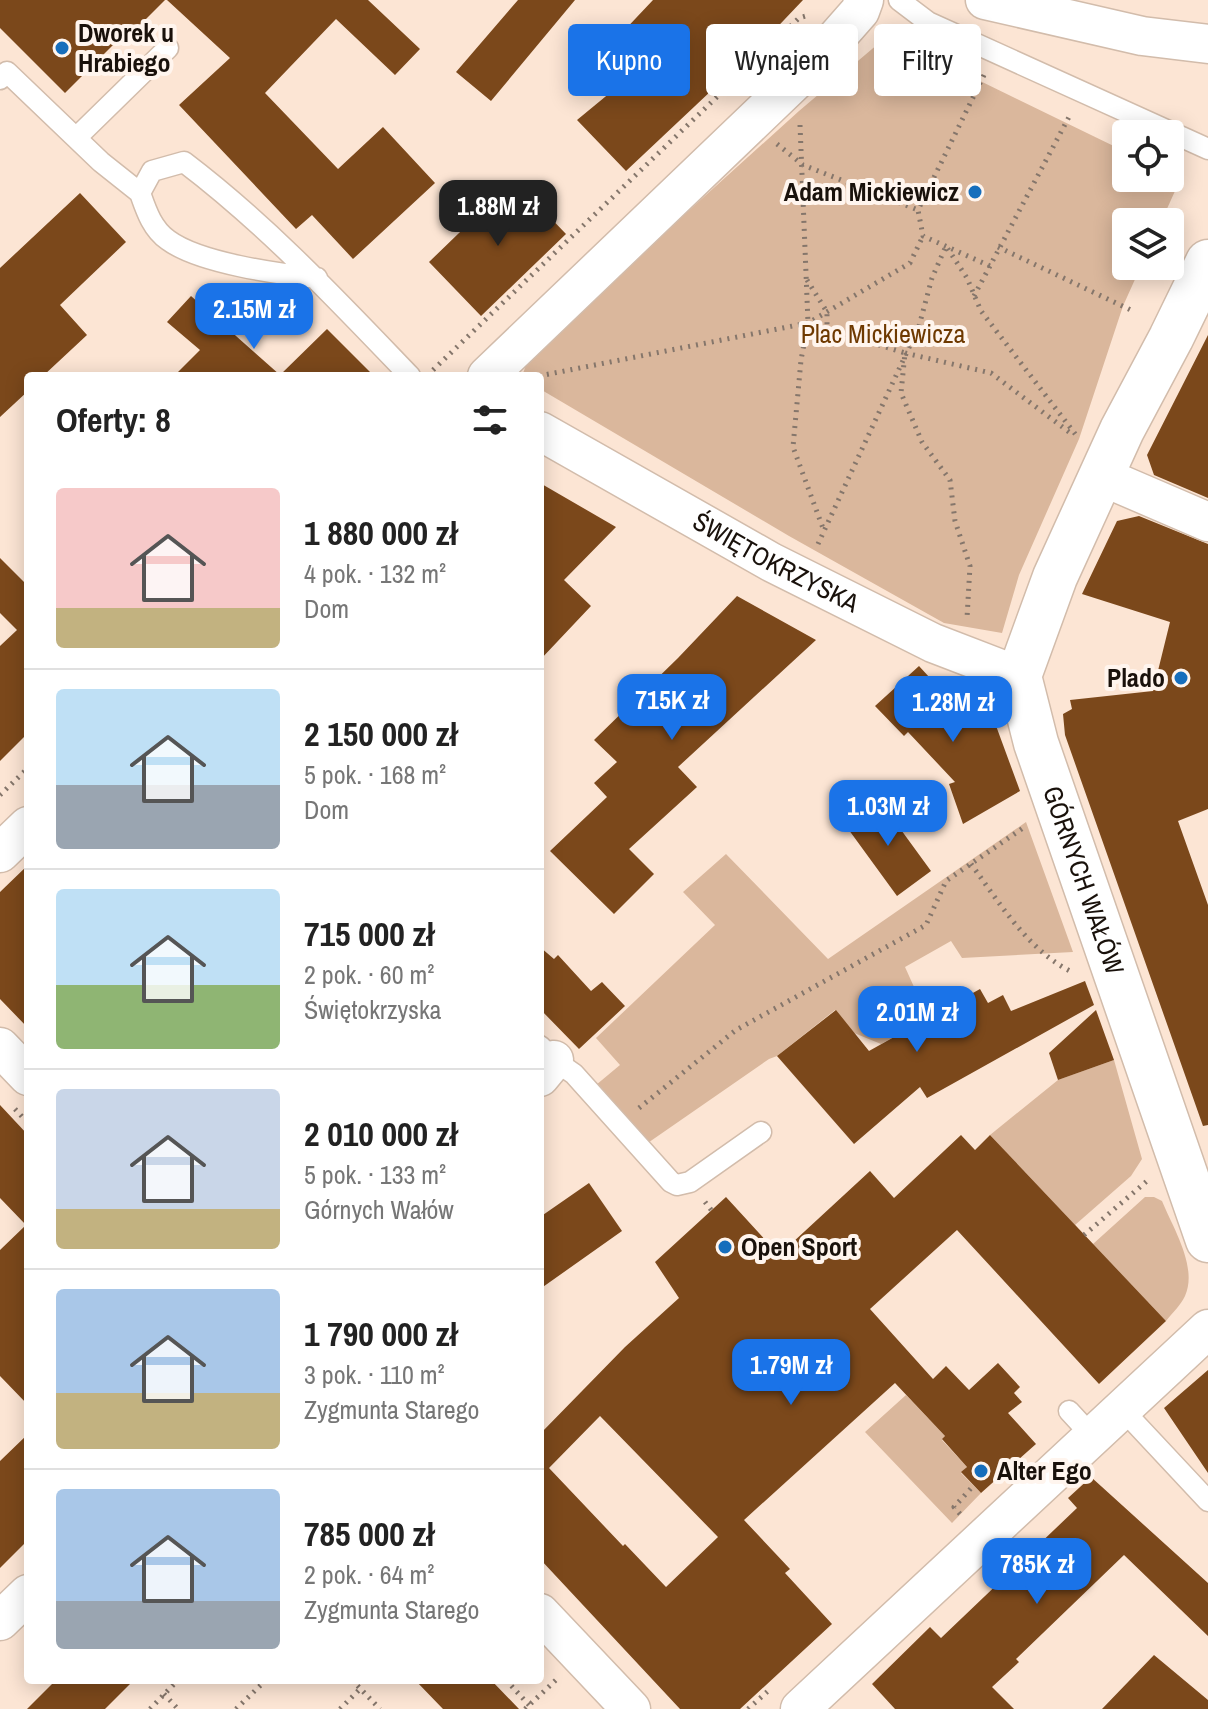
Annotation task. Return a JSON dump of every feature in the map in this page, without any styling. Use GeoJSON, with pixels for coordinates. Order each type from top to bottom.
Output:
{"type":"FeatureCollection","features":[{"type":"Feature","properties":{"kind":"street"},"geometry":{"type":"LineString","coordinates":[[491,372],[816,61],[860,11],[864,0]]}},
{"type":"Feature","properties":{"kind":"street"},"geometry":{"type":"LineString","coordinates":[[985,0],[1142,36],[1208,44]]}},
{"type":"Feature","properties":{"kind":"street"},"geometry":{"type":"LineString","coordinates":[[1019,676],[1055,577],[1122,430],[1208,262]]}},
{"type":"Feature","properties":{"kind":"street","name":"ŚWIĘTOKRZYSKA"},"geometry":{"type":"LineString","coordinates":[[544,433],[771,562],[933,643],[1019,676]]}},
{"type":"Feature","properties":{"kind":"street"},"geometry":{"type":"LineString","coordinates":[[1101,476],[1208,522]]}},
{"type":"Feature","properties":{"kind":"street","name":"GÓRNYCH WAŁÓW"},"geometry":{"type":"LineString","coordinates":[[1019,676],[1036,743],[1208,1240]]}},
{"type":"Feature","properties":{"kind":"street"},"geometry":{"type":"LineString","coordinates":[[0,853],[24,830]]}},
{"type":"Feature","properties":{"kind":"street"},"geometry":{"type":"LineString","coordinates":[[0,1047],[24,1072]]}},
{"type":"Feature","properties":{"kind":"street"},"geometry":{"type":"LineString","coordinates":[[804,1707],[1081,1423],[1122,1409],[1208,1329]]}},
{"type":"Feature","properties":{"kind":"street"},"geometry":{"type":"LineString","coordinates":[[0,1621],[24,1598]]}},
{"type":"Feature","properties":{"kind":"street"},"geometry":{"type":"LineString","coordinates":[[544,1617],[631,1709]]}},
{"type":"Feature","properties":{"kind":"lane"},"geometry":{"type":"LineString","coordinates":[[899,0],[928,22],[1208,149]]}},
{"type":"Feature","properties":{"kind":"lane"},"geometry":{"type":"LineString","coordinates":[[76,138],[168,48]]}},
{"type":"Feature","properties":{"kind":"lane"},"geometry":{"type":"LineString","coordinates":[[0,79],[7,72],[101,162],[140,193],[151,221],[167,240],[201,255],[241,266],[317,278]]}},
{"type":"Feature","properties":{"kind":"lane"},"geometry":{"type":"LineString","coordinates":[[140,193],[152,171],[184,162],[225,193],[416,372]]}},
{"type":"Feature","properties":{"kind":"lane"},"geometry":{"type":"LineString","coordinates":[[545,1061],[574,1074],[677,1185],[690,1182],[761,1132]]}},
{"type":"Feature","properties":{"kind":"lane"},"geometry":{"type":"LineString","coordinates":[[1122,1409],[1208,1501]]}},
{"type":"Feature","properties":{"kind":"path"},"geometry":{"type":"LineString","coordinates":[[422,372],[799,18],[815,13]]}},
{"type":"Feature","properties":{"kind":"path"},"geometry":{"type":"LineString","coordinates":[[544,375],[808,323],[910,263],[923,236],[918,210],[984,74]]}},
{"type":"Feature","properties":{"kind":"path"},"geometry":{"type":"LineString","coordinates":[[974,296],[1075,107]]}},
{"type":"Feature","properties":{"kind":"path"},"geometry":{"type":"LineString","coordinates":[[799,111],[808,323],[801,360],[793,447],[824,531]]}},
{"type":"Feature","properties":{"kind":"path"},"geometry":{"type":"LineString","coordinates":[[767,136],[803,165],[918,210]]}},
{"type":"Feature","properties":{"kind":"path"},"geometry":{"type":"LineString","coordinates":[[923,236],[990,266]]}},
{"type":"Feature","properties":{"kind":"path"},"geometry":{"type":"LineString","coordinates":[[946,246],[967,278],[981,311],[1079,439]]}},
{"type":"Feature","properties":{"kind":"path"},"geometry":{"type":"LineString","coordinates":[[818,544],[919,326],[932,278],[946,246]]}},
{"type":"Feature","properties":{"kind":"path"},"geometry":{"type":"LineString","coordinates":[[998,247],[1135,312]]}},
{"type":"Feature","properties":{"kind":"path"},"geometry":{"type":"LineString","coordinates":[[807,279],[827,312],[827,329]]}},
{"type":"Feature","properties":{"kind":"path"},"geometry":{"type":"LineString","coordinates":[[808,323],[905,353],[991,373],[1079,439]]}},
{"type":"Feature","properties":{"kind":"path"},"geometry":{"type":"LineString","coordinates":[[905,353],[901,393],[922,442],[950,480],[955,521],[970,566],[967,623]]}},
{"type":"Feature","properties":{"kind":"path"},"geometry":{"type":"LineString","coordinates":[[1079,439],[1085,427]]}},
{"type":"Feature","properties":{"kind":"path"},"geometry":{"type":"LineString","coordinates":[[0,795],[24,772]]}},
{"type":"Feature","properties":{"kind":"path"},"geometry":{"type":"LineString","coordinates":[[620,1123],[736,1030],[926,925],[946,881],[1034,820],[1060,810]]}},
{"type":"Feature","properties":{"kind":"path"},"geometry":{"type":"LineString","coordinates":[[971,864],[1026,935],[1055,963],[1070,971]]}},
{"type":"Feature","properties":{"kind":"path"},"geometry":{"type":"LineString","coordinates":[[1084,1235],[1142,1184],[1182,1164]]}},
{"type":"Feature","properties":{"kind":"path"},"geometry":{"type":"LineString","coordinates":[[509,1684],[527,1707],[561,1675]]}},
{"type":"Feature","properties":{"kind":"path"},"geometry":{"type":"LineString","coordinates":[[150,1709],[174,1684]]}},
{"type":"Feature","properties":{"kind":"path"},"geometry":{"type":"LineString","coordinates":[[236,1709],[262,1684]]}},
{"type":"Feature","properties":{"kind":"path"},"geometry":{"type":"LineString","coordinates":[[356,1684],[380,1709]]}},
{"type":"Feature","properties":{"kind":"path"},"geometry":{"type":"LineString","coordinates":[[340,1709],[360,1689]]}},
{"type":"Feature","properties":{"kind":"path"},"geometry":{"type":"LineString","coordinates":[[164,1694],[178,1709]]}},
{"type":"Feature","properties":{"kind":"green space","name":"Plac Mickiewicza"},"geometry":{"type":"Polygon","coordinates":[[[874,47],[874,96],[981,96],[981,81],[1112,145],[1112,192],[1175,192],[1167,208],[1112,208],[1112,280],[1135,280],[1123,306],[1079,439],[1019,575],[1002,633],[944,623],[544,391],[544,372],[523,372],[530,354],[817,96],[858,96],[858,61],[874,47]]]}},
{"type":"Feature","properties":{"kind":"green space"},"geometry":{"type":"Polygon","coordinates":[[[1026,822],[1073,952],[962,958],[951,941],[905,967],[928,1018],[881,1044],[854,1033],[835,1010],[777,1056],[642,1147],[596,1085],[620,1065],[596,1038],[715,925],[683,892],[726,854],[828,959],[1026,822]]]}},
{"type":"Feature","properties":{"kind":"green space"},"geometry":{"type":"Polygon","coordinates":[[[1114,1060],[1142,1159],[1131,1176],[1075,1225],[990,1135],[1058,1080],[1114,1060]]]}},
{"type":"Feature","properties":{"kind":"green space"},"geometry":{"type":"Polygon","coordinates":[[[1145,1197],[1162,1201],[1186,1260],[1188,1285],[1185,1296],[1166,1321],[1093,1244],[1145,1197]]]}},
{"type":"Feature","properties":{"kind":"green space"},"geometry":{"type":"Polygon","coordinates":[[[906,1395],[945,1436],[942,1440],[967,1467],[961,1473],[981,1493],[952,1523],[865,1432],[906,1395]]]}},
{"type":"Feature","properties":{"kind":"building","name":"Dworek u Hrabiego"},"geometry":{"type":"Polygon","coordinates":[[[0,0],[165,0],[129,36],[125,33],[65,93],[0,28],[0,0]]]}},
{"type":"Feature","properties":{"kind":"building"},"geometry":{"type":"Polygon","coordinates":[[[167,0],[368,0],[420,49],[395,75],[336,19],[265,93],[338,169],[383,127],[435,183],[353,259],[312,215],[296,229],[179,105],[230,58],[167,0]]]}},
{"type":"Feature","properties":{"kind":"building"},"geometry":{"type":"Polygon","coordinates":[[[518,0],[575,0],[491,101],[456,72],[518,0]]]}},
{"type":"Feature","properties":{"kind":"building"},"geometry":{"type":"Polygon","coordinates":[[[653,0],[803,0],[780,24],[706,24],[706,96],[626,171],[577,120],[606,96],[690,96],[690,24],[630,24],[653,0]]]}},
{"type":"Feature","properties":{"kind":"building"},"geometry":{"type":"Polygon","coordinates":[[[514,180],[566,234],[481,316],[429,262],[514,180]]]}},
{"type":"Feature","properties":{"kind":"building"},"geometry":{"type":"Polygon","coordinates":[[[80,193],[126,242],[60,305],[87,335],[47,372],[24,372],[24,395],[0,417],[0,268],[80,193]]]}},
{"type":"Feature","properties":{"kind":"building"},"geometry":{"type":"Polygon","coordinates":[[[191,296],[277,372],[178,372],[200,350],[167,322],[191,296]]]}},
{"type":"Feature","properties":{"kind":"building"},"geometry":{"type":"Polygon","coordinates":[[[327,329],[370,372],[283,372],[327,329]]]}},
{"type":"Feature","properties":{"kind":"building"},"geometry":{"type":"Polygon","coordinates":[[[1208,335],[1208,498],[1154,475],[1147,455],[1208,335]]]}},
{"type":"Feature","properties":{"kind":"building"},"geometry":{"type":"Polygon","coordinates":[[[544,485],[616,527],[564,580],[591,606],[544,656],[544,485]]]}},
{"type":"Feature","properties":{"kind":"building"},"geometry":{"type":"Polygon","coordinates":[[[1139,516],[1208,544],[1208,809],[1178,821],[1208,905],[1208,1125],[1203,1126],[1065,735],[1063,714],[1072,709],[1070,700],[1153,691],[1170,622],[1082,594],[1117,521],[1139,516]]]}},
{"type":"Feature","properties":{"kind":"building"},"geometry":{"type":"Polygon","coordinates":[[[0,558],[24,582],[24,737],[0,761],[0,646],[17,630],[0,613],[0,558]]]}},
{"type":"Feature","properties":{"kind":"building"},"geometry":{"type":"Polygon","coordinates":[[[737,596],[816,640],[678,767],[697,787],[629,849],[654,874],[614,914],[550,851],[607,797],[594,783],[617,762],[594,740],[737,596]]]}},
{"type":"Feature","properties":{"kind":"building"},"geometry":{"type":"Polygon","coordinates":[[[919,666],[973,725],[982,719],[995,723],[1020,791],[963,824],[949,784],[955,782],[908,732],[904,736],[875,706],[919,666]]]}},
{"type":"Feature","properties":{"kind":"building"},"geometry":{"type":"Polygon","coordinates":[[[880,801],[931,871],[897,896],[846,826],[880,801]]]}},
{"type":"Feature","properties":{"kind":"building"},"geometry":{"type":"Polygon","coordinates":[[[24,869],[24,1024],[0,999],[0,892],[24,869]]]}},
{"type":"Feature","properties":{"kind":"building"},"geometry":{"type":"Polygon","coordinates":[[[544,950],[554,959],[558,955],[591,991],[602,982],[625,1006],[579,1049],[544,1013],[544,950]]]}},
{"type":"Feature","properties":{"kind":"building"},"geometry":{"type":"Polygon","coordinates":[[[1085,981],[1094,1005],[927,1098],[920,1087],[854,1144],[777,1056],[836,1010],[869,1051],[980,989],[988,1003],[1003,995],[1011,1011],[1085,981]]]}},
{"type":"Feature","properties":{"kind":"building"},"geometry":{"type":"Polygon","coordinates":[[[1096,1010],[1114,1060],[1058,1080],[1049,1053],[1096,1010]]]}},
{"type":"Feature","properties":{"kind":"building"},"geometry":{"type":"Polygon","coordinates":[[[0,1105],[24,1131],[24,1223],[0,1198],[0,1105]]]}},
{"type":"Feature","properties":{"kind":"building"},"geometry":{"type":"Polygon","coordinates":[[[961,1135],[975,1150],[990,1135],[1166,1321],[1099,1384],[957,1230],[870,1309],[933,1379],[946,1366],[969,1390],[998,1363],[1020,1387],[1014,1393],[1022,1402],[1008,1413],[1036,1444],[981,1493],[961,1472],[967,1467],[942,1439],[945,1436],[895,1383],[744,1520],[790,1569],[785,1573],[832,1624],[740,1709],[680,1709],[544,1563],[544,1430],[625,1347],[679,1298],[655,1262],[726,1197],[779,1255],[870,1171],[894,1198],[961,1135]],[[600,1416],[549,1468],[666,1587],[718,1537],[600,1416]]]}},
{"type":"Feature","properties":{"kind":"building"},"geometry":{"type":"Polygon","coordinates":[[[589,1183],[622,1231],[544,1286],[544,1214],[589,1183]]]}},
{"type":"Feature","properties":{"kind":"building"},"geometry":{"type":"Polygon","coordinates":[[[24,1227],[24,1401],[0,1376],[0,1250],[24,1227]]]}},
{"type":"Feature","properties":{"kind":"building"},"geometry":{"type":"Polygon","coordinates":[[[1208,1370],[1208,1473],[1164,1408],[1208,1370]]]}},
{"type":"Feature","properties":{"kind":"building"},"geometry":{"type":"Polygon","coordinates":[[[24,1438],[24,1544],[0,1568],[0,1461],[24,1438]]]}},
{"type":"Feature","properties":{"kind":"building"},"geometry":{"type":"Polygon","coordinates":[[[1091,1477],[1208,1583],[1208,1636],[1124,1555],[1016,1659],[1019,1662],[992,1687],[1014,1709],[895,1709],[872,1684],[930,1627],[941,1638],[1077,1508],[1068,1498],[1091,1477]]]}},
{"type":"Feature","properties":{"kind":"building"},"geometry":{"type":"Polygon","coordinates":[[[1154,1655],[1208,1700],[1208,1709],[1102,1709],[1154,1655]]]}},
{"type":"Feature","properties":{"kind":"building"},"geometry":{"type":"Polygon","coordinates":[[[52,1684],[130,1684],[105,1709],[27,1709],[52,1684]]]}},
{"type":"Feature","properties":{"kind":"building"},"geometry":{"type":"Polygon","coordinates":[[[419,1684],[495,1684],[519,1709],[443,1709],[419,1684]]]}},
{"type":"Feature","properties":{"kind":"place","name":"Dworek u Hrabiego"},"geometry":{"type":"Point","coordinates":[62,48]}},
{"type":"Feature","properties":{"kind":"place","name":"Adam Mickiewicz"},"geometry":{"type":"Point","coordinates":[975,192]}},
{"type":"Feature","properties":{"kind":"place","name":"Plado"},"geometry":{"type":"Point","coordinates":[1181,678]}},
{"type":"Feature","properties":{"kind":"place","name":"Open Sport"},"geometry":{"type":"Point","coordinates":[725,1247]}},
{"type":"Feature","properties":{"kind":"place","name":"Alter Ego"},"geometry":{"type":"Point","coordinates":[981,1471]}}]}
